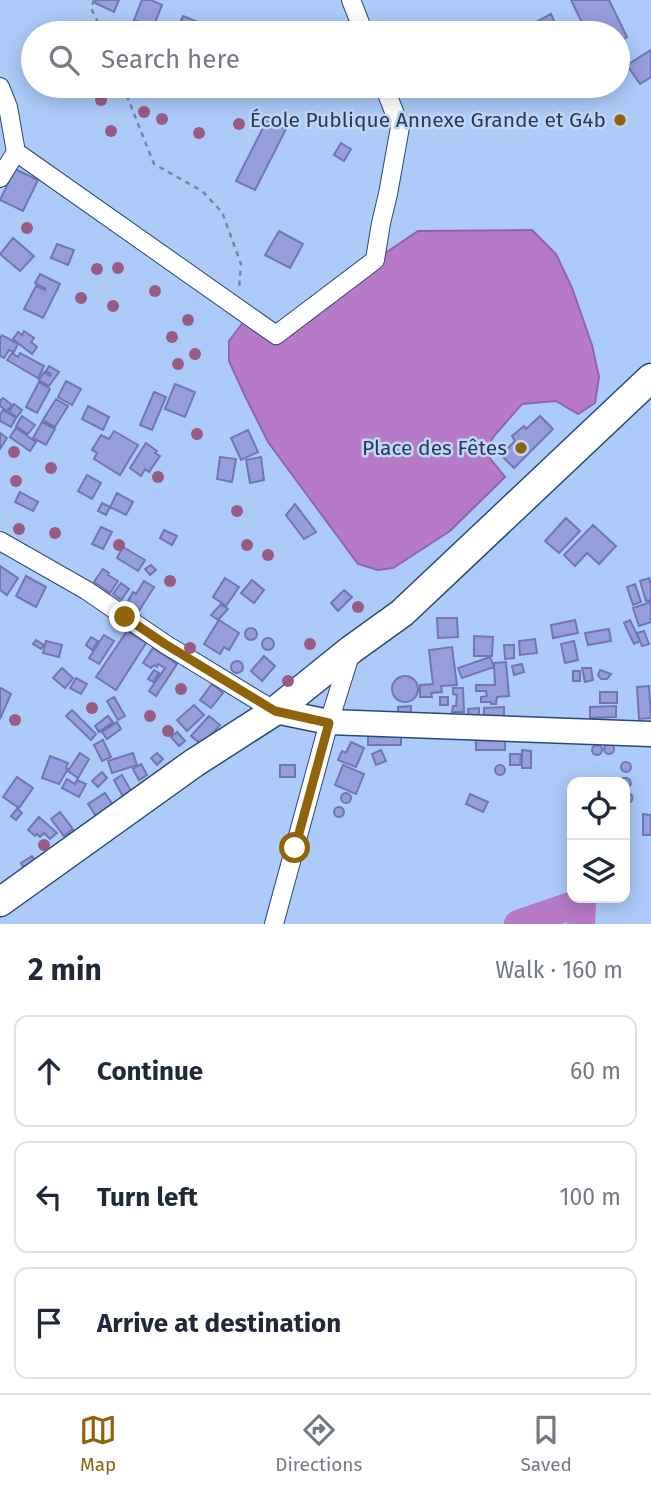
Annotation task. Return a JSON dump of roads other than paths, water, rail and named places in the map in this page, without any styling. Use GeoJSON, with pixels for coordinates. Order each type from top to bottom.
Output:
{"type":"FeatureCollection","features":[{"type":"Feature","properties":{"kind":"main road"},"geometry":{"type":"LineString","coordinates":[[0,902],[194,763],[275,711],[402,612],[651,378]]}},
{"type":"Feature","properties":{"kind":"main road"},"geometry":{"type":"LineString","coordinates":[[275,711],[329,723],[651,734]]}},
{"type":"Feature","properties":{"kind":"street"},"geometry":{"type":"LineString","coordinates":[[351,0],[359,21]]}},
{"type":"Feature","properties":{"kind":"street"},"geometry":{"type":"LineString","coordinates":[[0,87],[8,107],[16,152],[0,178]]}},
{"type":"Feature","properties":{"kind":"street"},"geometry":{"type":"LineString","coordinates":[[16,152],[276,335],[375,260],[400,127],[389,98]]}},
{"type":"Feature","properties":{"kind":"street"},"geometry":{"type":"LineString","coordinates":[[0,541],[86,590],[165,644],[275,711]]}},
{"type":"Feature","properties":{"kind":"street"},"geometry":{"type":"LineString","coordinates":[[274,924],[352,649]]}},
{"type":"Feature","properties":{"kind":"waterway"},"geometry":{"type":"LineString","coordinates":[[518,924],[582,902],[581,924]]}},
{"type":"Feature","properties":{"kind":"place","name":"École Publique Annexe Grande et G4b"},"geometry":{"type":"Point","coordinates":[620,120]}},
{"type":"Feature","properties":{"kind":"place","name":"Place des Fêtes"},"geometry":{"type":"Point","coordinates":[521,448]}}]}
